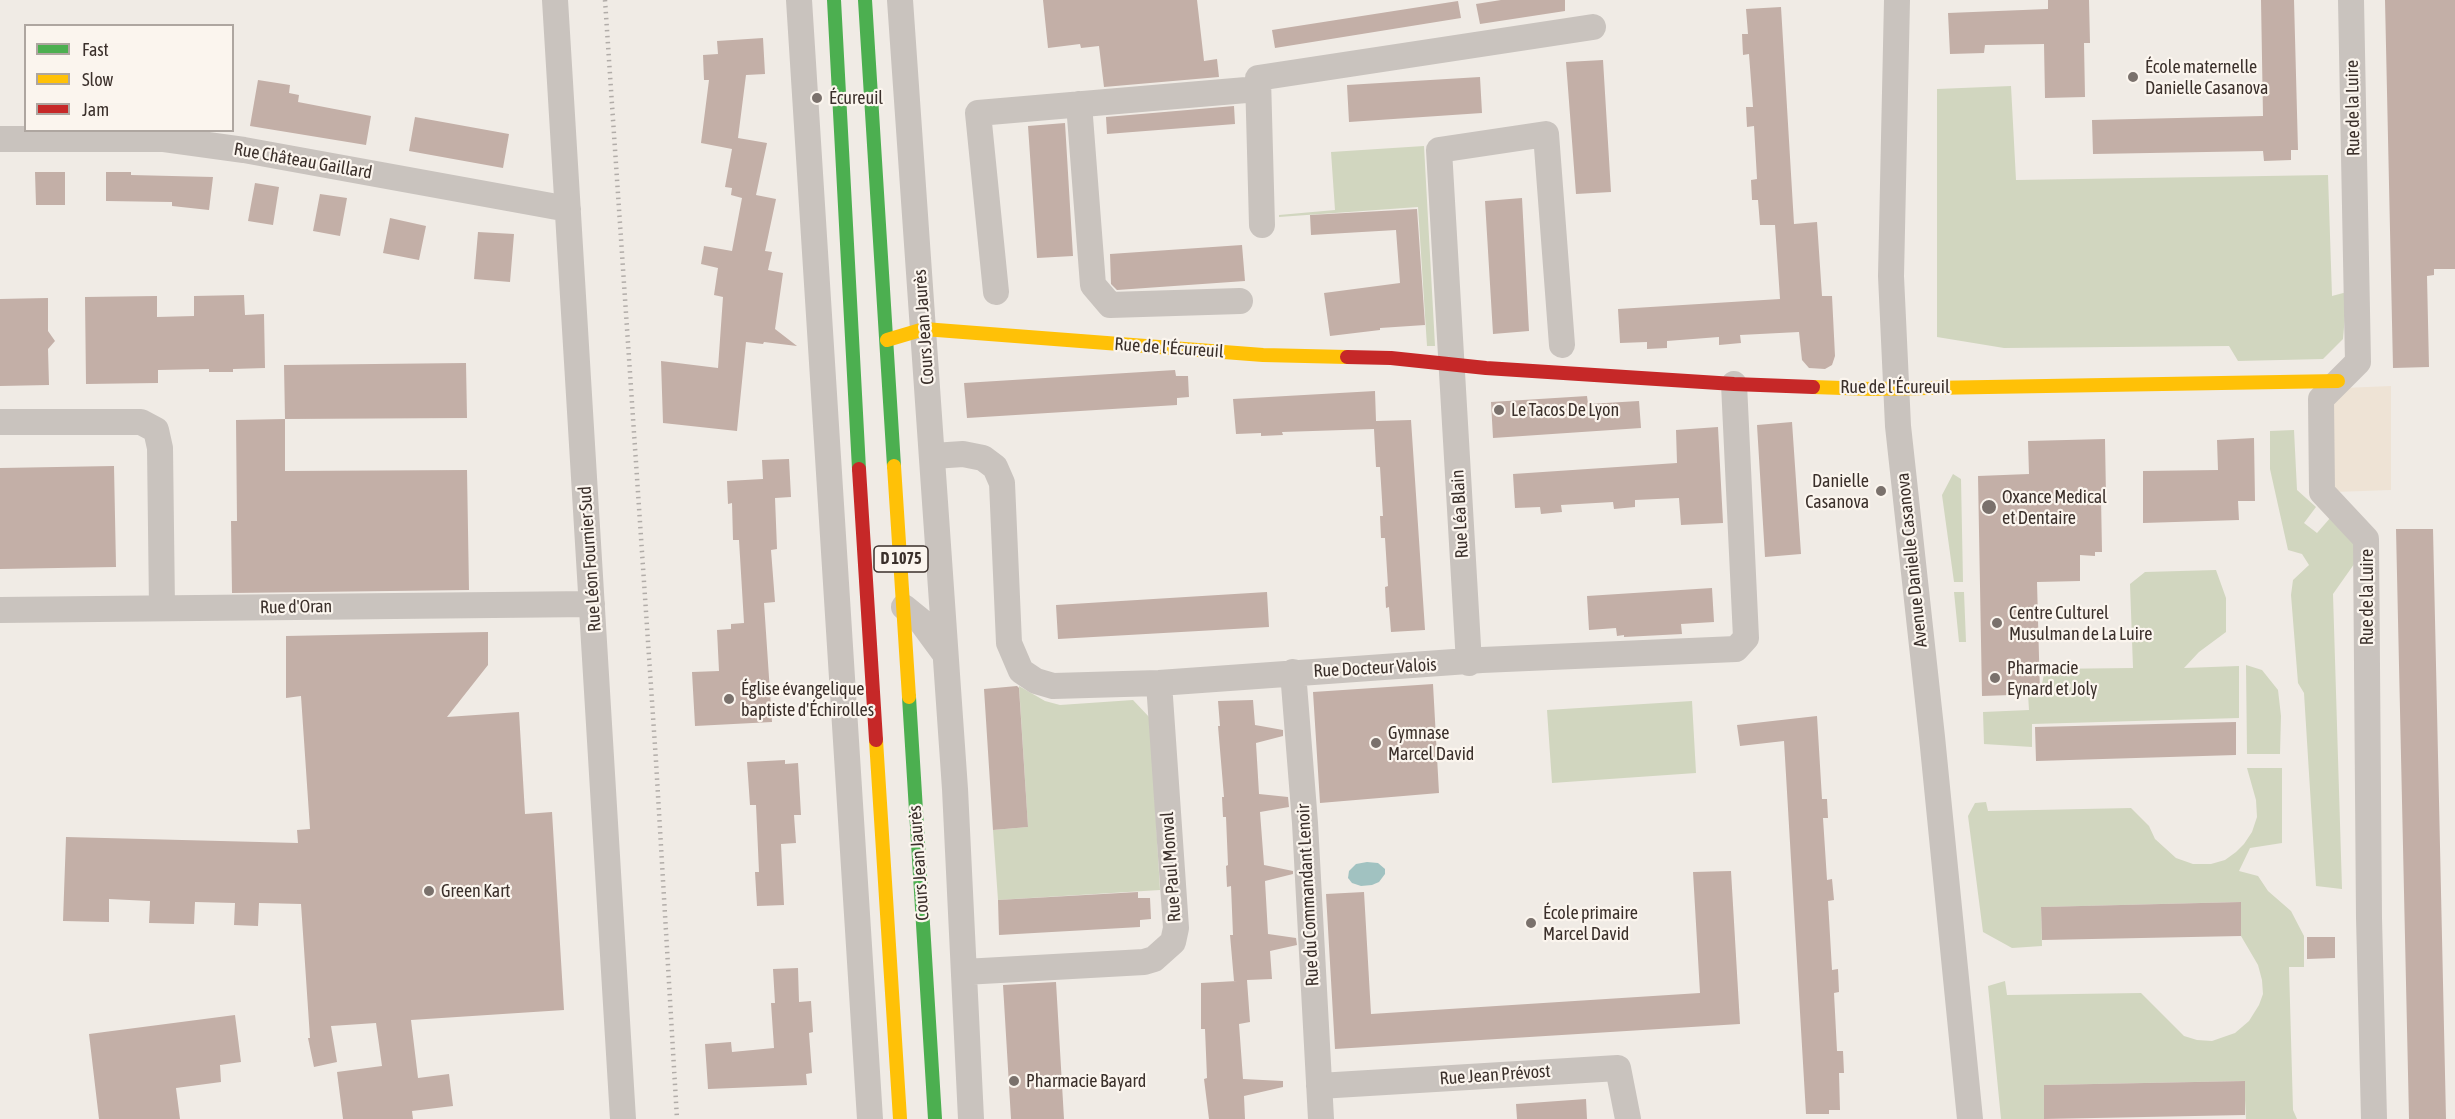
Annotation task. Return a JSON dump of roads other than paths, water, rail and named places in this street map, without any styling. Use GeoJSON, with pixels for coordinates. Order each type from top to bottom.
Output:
{"type":"FeatureCollection","features":[{"type":"Feature","properties":{"kind":"main road","name":"Cours Jean Jaurès"},"geometry":{"type":"LineString","coordinates":[[834,0],[855,405],[900,1119]]}},
{"type":"Feature","properties":{"kind":"main road","name":"Cours Jean Jaurès"},"geometry":{"type":"LineString","coordinates":[[865,0],[935,1119]]}},
{"type":"Feature","properties":{"kind":"main road","name":"Rue de l'Écureuil"},"geometry":{"type":"LineString","coordinates":[[887,340],[924,329],[1263,355],[1391,358],[1452,365],[1734,384],[1896,389],[2338,381]]}},
{"type":"Feature","properties":{"kind":"street","name":"Rue Léon Fournier Sud"},"geometry":{"type":"LineString","coordinates":[[555,0],[623,1119]]}},
{"type":"Feature","properties":{"kind":"street"},"geometry":{"type":"LineString","coordinates":[[799,0],[870,1119]]}},
{"type":"Feature","properties":{"kind":"street","name":"Cours Jean Jaurès"},"geometry":{"type":"LineString","coordinates":[[900,0],[955,789],[971,1119]]}},
{"type":"Feature","properties":{"kind":"street","name":"Avenue Danielle Casanova"},"geometry":{"type":"LineString","coordinates":[[1897,0],[1891,276],[1896,389],[1970,1119]]}},
{"type":"Feature","properties":{"kind":"street","name":"Rue de la Luire"},"geometry":{"type":"LineString","coordinates":[[2351,0],[2358,362],[2321,399],[2322,492],[2366,539],[2368,918],[2374,1119]]}},
{"type":"Feature","properties":{"kind":"street"},"geometry":{"type":"LineString","coordinates":[[1262,225],[1258,78],[1593,27]]}},
{"type":"Feature","properties":{"kind":"street"},"geometry":{"type":"LineString","coordinates":[[996,292],[978,113],[1258,89]]}},
{"type":"Feature","properties":{"kind":"street"},"geometry":{"type":"LineString","coordinates":[[1079,104],[1093,285],[1110,304],[1240,301]]}},
{"type":"Feature","properties":{"kind":"street"},"geometry":{"type":"LineString","coordinates":[[1452,365],[1439,150],[1546,134],[1562,345]]}},
{"type":"Feature","properties":{"kind":"street","name":"Rue Château Gaillard"},"geometry":{"type":"LineString","coordinates":[[0,139],[164,139],[255,152],[568,209]]}},
{"type":"Feature","properties":{"kind":"street","name":"Rue Léa Blain"},"geometry":{"type":"LineString","coordinates":[[1452,365],[1468,663]]}},
{"type":"Feature","properties":{"kind":"street"},"geometry":{"type":"LineString","coordinates":[[823,382],[855,405]]}},
{"type":"Feature","properties":{"kind":"street","name":"Rue Docteur Valois"},"geometry":{"type":"LineString","coordinates":[[933,456],[963,454],[983,458],[995,467],[1002,483],[1010,643],[1021,671],[1036,681],[1053,686],[1159,683],[1293,672],[1736,649],[1746,638],[1734,384]]}},
{"type":"Feature","properties":{"kind":"street"},"geometry":{"type":"LineString","coordinates":[[0,422],[141,422],[156,430],[160,448],[162,608]]}},
{"type":"Feature","properties":{"kind":"street","name":"Rue d'Oran"},"geometry":{"type":"LineString","coordinates":[[0,610],[592,604]]}},
{"type":"Feature","properties":{"kind":"street"},"geometry":{"type":"LineString","coordinates":[[904,607],[920,620],[945,654]]}},
{"type":"Feature","properties":{"kind":"street"},"geometry":{"type":"LineString","coordinates":[[841,671],[871,647]]}},
{"type":"Feature","properties":{"kind":"street","name":"Rue du Commandant Lenoir"},"geometry":{"type":"LineString","coordinates":[[1293,672],[1305,823],[1321,1119]]}},
{"type":"Feature","properties":{"kind":"street","name":"Rue Paul Monval"},"geometry":{"type":"LineString","coordinates":[[964,972],[1144,962],[1154,959],[1173,942],[1176,928],[1159,683]]}},
{"type":"Feature","properties":{"kind":"street","name":"Rue Jean Prévost"},"geometry":{"type":"LineString","coordinates":[[1319,1086],[1618,1068],[1628,1119]]}},
{"type":"Feature","properties":{"kind":"water"},"geometry":{"type":"Polygon","coordinates":[[[1378,863],[1385,869],[1385,874],[1379,882],[1372,885],[1361,886],[1352,883],[1348,878],[1349,871],[1356,864],[1378,863]]]}},
{"type":"Feature","properties":{"kind":"railway"},"geometry":{"type":"LineString","coordinates":[[605,0],[656,761],[677,1119]]}},
{"type":"Feature","properties":{"kind":"place","name":"École maternelle Danielle Casanova"},"geometry":{"type":"Point","coordinates":[2133,77]}},
{"type":"Feature","properties":{"kind":"place","name":"Écureuil"},"geometry":{"type":"Point","coordinates":[817,98]}},
{"type":"Feature","properties":{"kind":"place","name":"Le Tacos De Lyon"},"geometry":{"type":"Point","coordinates":[1499,410]}},
{"type":"Feature","properties":{"kind":"place","name":"Danielle Casanova"},"geometry":{"type":"Point","coordinates":[1881,491]}},
{"type":"Feature","properties":{"kind":"place","name":"Oxance Medical et Dentaire"},"geometry":{"type":"Point","coordinates":[1989,507]}},
{"type":"Feature","properties":{"kind":"place","name":"Centre Culturel Musulman de La Luire"},"geometry":{"type":"Point","coordinates":[1997,623]}},
{"type":"Feature","properties":{"kind":"place","name":"Pharmacie Eynard et Joly"},"geometry":{"type":"Point","coordinates":[1995,678]}},
{"type":"Feature","properties":{"kind":"place","name":"Église évangelique baptiste d'Échirolles"},"geometry":{"type":"Point","coordinates":[729,699]}},
{"type":"Feature","properties":{"kind":"place","name":"Gymnase Marcel David"},"geometry":{"type":"Point","coordinates":[1376,743]}},
{"type":"Feature","properties":{"kind":"place","name":"Green Kart"},"geometry":{"type":"Point","coordinates":[429,891]}},
{"type":"Feature","properties":{"kind":"place","name":"École primaire Marcel David"},"geometry":{"type":"Point","coordinates":[1531,923]}},
{"type":"Feature","properties":{"kind":"place","name":"Pharmacie Bayard"},"geometry":{"type":"Point","coordinates":[1014,1081]}}]}
